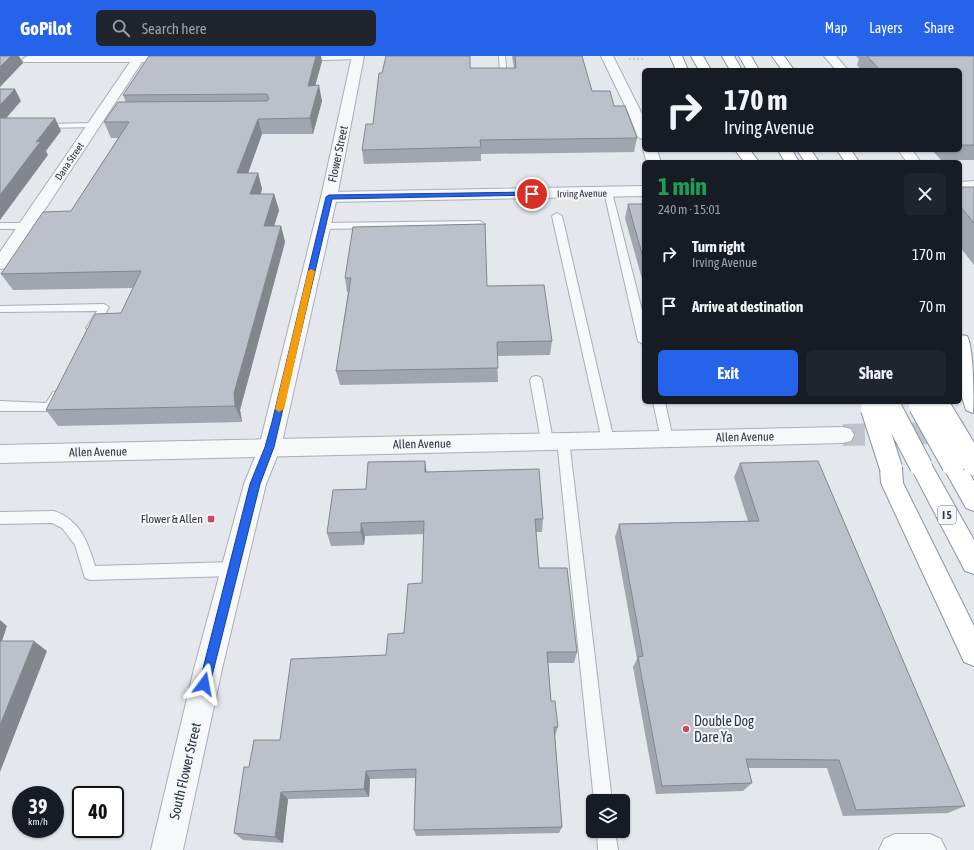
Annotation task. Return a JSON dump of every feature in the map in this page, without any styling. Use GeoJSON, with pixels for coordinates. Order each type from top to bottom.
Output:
{"type":"FeatureCollection","features":[{"type":"Feature","properties":{"kind":"highway"},"geometry":{"type":"LineString","coordinates":[[697,56],[704,68]]}},
{"type":"Feature","properties":{"kind":"highway"},"geometry":{"type":"LineString","coordinates":[[715,56],[723,68]]}},
{"type":"Feature","properties":{"kind":"highway"},"geometry":{"type":"LineString","coordinates":[[728,56],[735,68]]}},
{"type":"Feature","properties":{"kind":"highway"},"geometry":{"type":"LineString","coordinates":[[745,56],[753,68]]}},
{"type":"Feature","properties":{"kind":"highway"},"geometry":{"type":"LineString","coordinates":[[778,56],[787,68]]}},
{"type":"Feature","properties":{"kind":"highway"},"geometry":{"type":"LineString","coordinates":[[744,152],[751,160]]}},
{"type":"Feature","properties":{"kind":"highway"},"geometry":{"type":"LineString","coordinates":[[962,351],[973,407]]}},
{"type":"Feature","properties":{"kind":"highway"},"geometry":{"type":"LineString","coordinates":[[962,389],[973,407]]}},
{"type":"Feature","properties":{"kind":"highway"},"geometry":{"type":"LineString","coordinates":[[928,404],[964,465],[974,501]]}},
{"type":"Feature","properties":{"kind":"highway"},"geometry":{"type":"LineString","coordinates":[[880,405],[891,468],[892,483],[974,654]]}},
{"type":"Feature","properties":{"kind":"highway","name":"I 5"},"geometry":{"type":"LineString","coordinates":[[880,405],[921,466],[974,563]]}},
{"type":"Feature","properties":{"kind":"street"},"geometry":{"type":"LineString","coordinates":[[283,57],[358,56]]}},
{"type":"Feature","properties":{"kind":"street","name":"Flower Street"},"geometry":{"type":"LineString","coordinates":[[208,669],[255,484],[270,447],[329,197],[358,56]]}},
{"type":"Feature","properties":{"kind":"street"},"geometry":{"type":"LineString","coordinates":[[607,56],[636,114],[642,130]]}},
{"type":"Feature","properties":{"kind":"street"},"geometry":{"type":"LineString","coordinates":[[830,56],[840,68]]}},
{"type":"Feature","properties":{"kind":"street"},"geometry":{"type":"LineString","coordinates":[[25,59],[139,57],[190,58]]}},
{"type":"Feature","properties":{"kind":"street","name":"Dana Street"},"geometry":{"type":"LineString","coordinates":[[0,264],[102,118],[139,57]]}},
{"type":"Feature","properties":{"kind":"street"},"geometry":{"type":"LineString","coordinates":[[962,187],[974,186]]}},
{"type":"Feature","properties":{"kind":"street","name":"Irving Avenue"},"geometry":{"type":"LineString","coordinates":[[329,197],[642,191]]}},
{"type":"Feature","properties":{"kind":"street","name":"Allen Avenue"},"geometry":{"type":"LineString","coordinates":[[0,454],[843,435]]}},
{"type":"Feature","properties":{"kind":"street","name":"South Flower Street"},"geometry":{"type":"LineString","coordinates":[[167,850],[208,669]]}},
{"type":"Feature","properties":{"kind":"street"},"geometry":{"type":"LineString","coordinates":[[895,850],[930,849]]}},
{"type":"Feature","properties":{"kind":"lane"},"geometry":{"type":"LineString","coordinates":[[502,56],[504,76]]}},
{"type":"Feature","properties":{"kind":"lane"},"geometry":{"type":"LineString","coordinates":[[31,126],[102,118]]}},
{"type":"Feature","properties":{"kind":"lane"},"geometry":{"type":"LineString","coordinates":[[608,192],[642,333]]}},
{"type":"Feature","properties":{"kind":"lane"},"geometry":{"type":"LineString","coordinates":[[557,216],[608,440]]}},
{"type":"Feature","properties":{"kind":"lane"},"geometry":{"type":"LineString","coordinates":[[322,226],[480,224]]}},
{"type":"Feature","properties":{"kind":"lane"},"geometry":{"type":"LineString","coordinates":[[0,226],[26,226]]}},
{"type":"Feature","properties":{"kind":"lane"},"geometry":{"type":"LineString","coordinates":[[0,309],[104,307],[86,340]]}},
{"type":"Feature","properties":{"kind":"lane"},"geometry":{"type":"LineString","coordinates":[[536,380],[569,492],[602,794]]}},
{"type":"Feature","properties":{"kind":"lane"},"geometry":{"type":"LineString","coordinates":[[0,406],[50,408],[60,388]]}},
{"type":"Feature","properties":{"kind":"lane"},"geometry":{"type":"LineString","coordinates":[[659,404],[667,439]]}},
{"type":"Feature","properties":{"kind":"lane"},"geometry":{"type":"LineString","coordinates":[[0,518],[54,517],[67,524],[81,544],[90,573],[234,569]]}},
{"type":"Feature","properties":{"kind":"lane"},"geometry":{"type":"LineString","coordinates":[[607,838],[608,850]]}},
{"type":"Feature","properties":{"kind":"building"},"geometry":{"type":"Polygon","coordinates":[[[0,56],[11,56],[0,67],[0,56]]]}},
{"type":"Feature","properties":{"kind":"building"},"geometry":{"type":"Polygon","coordinates":[[[149,56],[316,56],[308,86],[319,85],[310,118],[258,119],[237,173],[258,173],[250,194],[274,194],[264,226],[281,226],[234,393],[235,406],[46,410],[95,314],[121,313],[141,271],[1,274],[43,212],[71,211],[129,122],[104,122],[118,102],[267,101],[269,99],[267,94],[123,95],[149,56]]]}},
{"type":"Feature","properties":{"kind":"building"},"geometry":{"type":"Polygon","coordinates":[[[386,56],[470,56],[470,68],[516,68],[515,56],[582,56],[592,91],[610,91],[614,106],[625,106],[637,138],[480,140],[481,147],[362,150],[366,124],[373,124],[379,73],[382,73],[386,56]]]}},
{"type":"Feature","properties":{"kind":"building"},"geometry":{"type":"Polygon","coordinates":[[[867,56],[974,56],[974,145],[962,145],[962,68],[878,68],[867,56]]]}},
{"type":"Feature","properties":{"kind":"building"},"geometry":{"type":"Polygon","coordinates":[[[0,89],[15,89],[0,105],[0,89]]]}},
{"type":"Feature","properties":{"kind":"building"},"geometry":{"type":"Polygon","coordinates":[[[0,118],[55,118],[36,142],[41,141],[0,195],[0,118]]]}},
{"type":"Feature","properties":{"kind":"building"},"geometry":{"type":"Polygon","coordinates":[[[962,187],[974,187],[974,223],[962,208],[962,187]]]}},
{"type":"Feature","properties":{"kind":"building"},"geometry":{"type":"Polygon","coordinates":[[[628,204],[642,204],[642,254],[628,204]]]}},
{"type":"Feature","properties":{"kind":"building"},"geometry":{"type":"Polygon","coordinates":[[[485,224],[487,286],[544,285],[552,341],[497,342],[498,368],[336,371],[351,278],[345,278],[353,227],[485,224]]]}},
{"type":"Feature","properties":{"kind":"building"},"geometry":{"type":"Polygon","coordinates":[[[425,461],[425,472],[539,469],[543,519],[535,519],[539,568],[567,568],[577,652],[547,652],[551,701],[555,701],[558,727],[554,727],[562,827],[414,830],[416,769],[366,771],[364,789],[281,792],[275,837],[234,833],[244,767],[249,767],[254,740],[280,740],[291,659],[386,655],[388,634],[404,633],[408,584],[422,583],[424,521],[361,523],[361,532],[327,533],[333,490],[366,489],[368,462],[425,461]]]}},
{"type":"Feature","properties":{"kind":"building"},"geometry":{"type":"Polygon","coordinates":[[[818,461],[965,806],[856,810],[839,760],[746,759],[752,783],[662,786],[638,657],[643,656],[619,524],[759,521],[740,463],[818,461]]]}},
{"type":"Feature","properties":{"kind":"building"},"geometry":{"type":"Polygon","coordinates":[[[0,641],[34,641],[0,725],[0,641]]]}},
{"type":"Feature","properties":{"kind":"tunnel"},"geometry":{"type":"LineString","coordinates":[[843,435],[974,432]]}},
{"type":"Feature","properties":{"kind":"slow traffic"},"geometry":{"type":"LineString","coordinates":[[279,409],[311,271]]}},
{"type":"Feature","properties":{"kind":"place","name":"Flower & Allen"},"geometry":{"type":"Point","coordinates":[211,519]}},
{"type":"Feature","properties":{"kind":"place","name":"Double Dog Dare Ya"},"geometry":{"type":"Point","coordinates":[686,729]}},
{"type":"Feature","properties":{"kind":"route"},"geometry":{"type":"LineString","coordinates":[[204,684],[255,484],[270,447],[329,197],[348,198],[532,194]]}}]}
